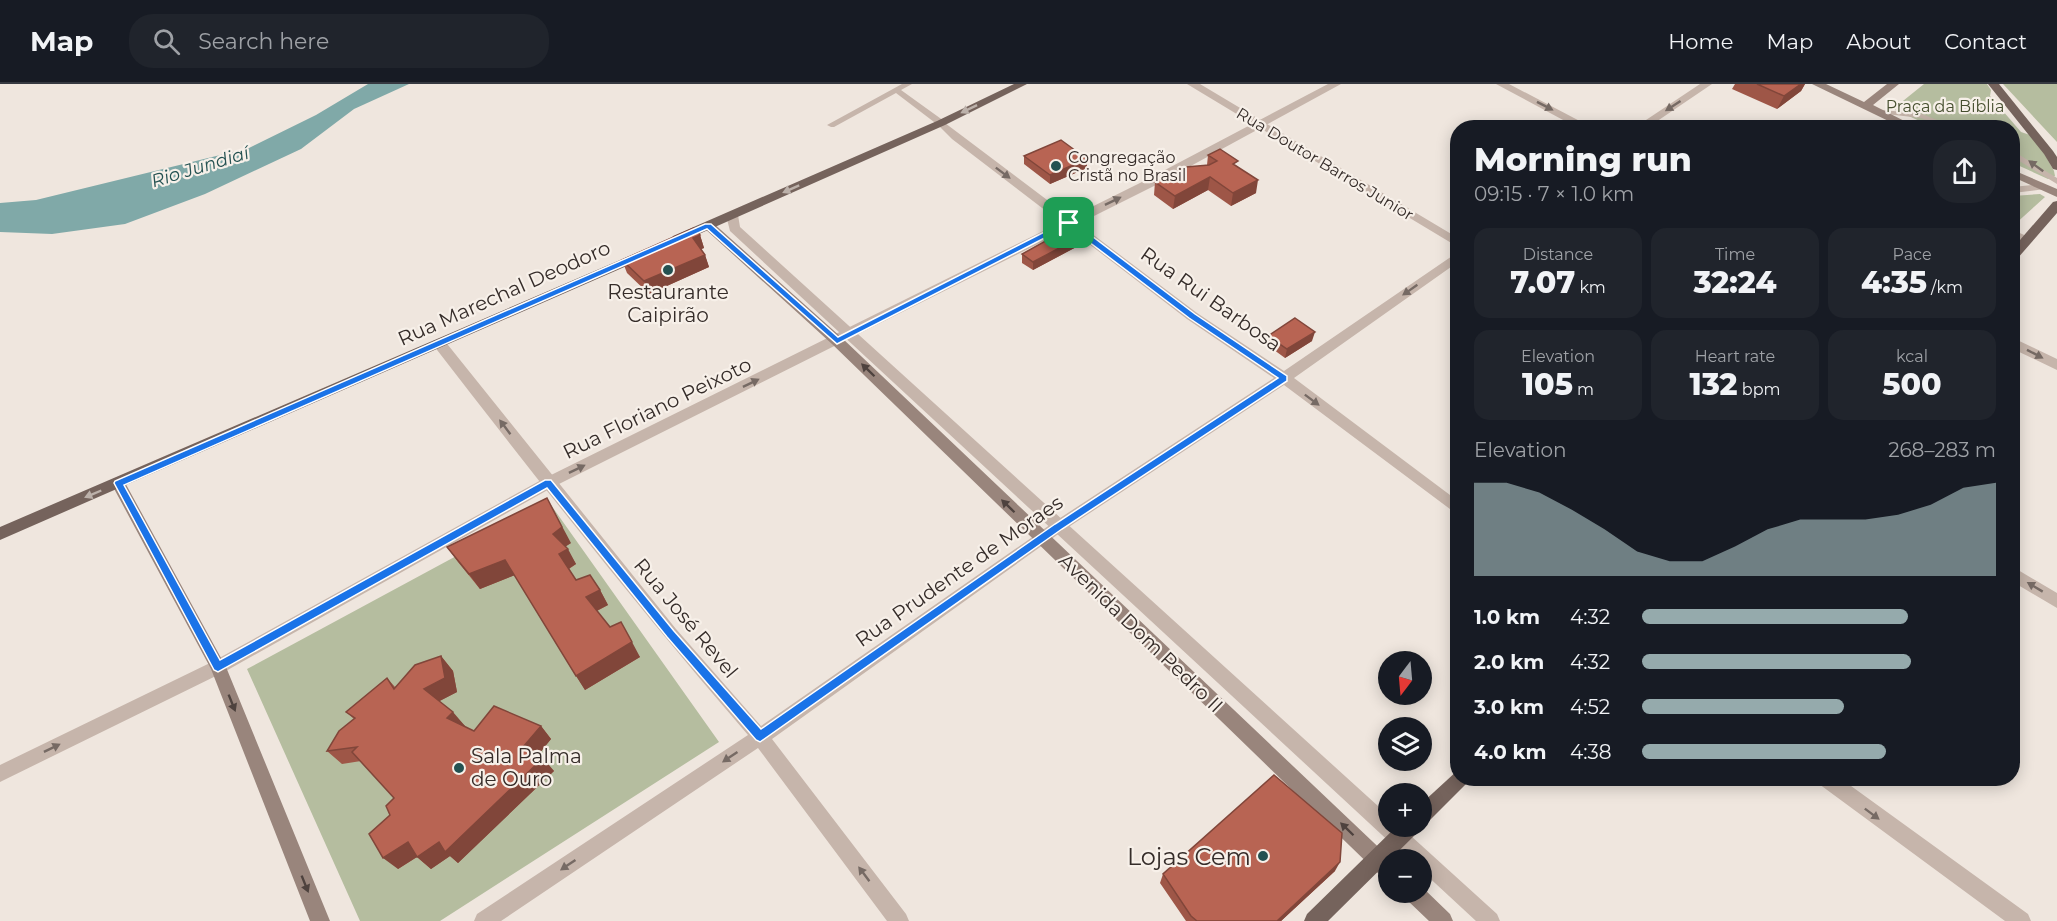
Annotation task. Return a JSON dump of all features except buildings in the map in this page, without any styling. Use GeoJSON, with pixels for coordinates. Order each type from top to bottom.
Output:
{"type":"FeatureCollection","features":[{"type":"Feature","properties":{"kind":"main road","name":"Rua Marechal Deodoro"},"geometry":{"type":"LineString","coordinates":[[0,534],[941,123],[1022,84]]}},
{"type":"Feature","properties":{"kind":"main road"},"geometry":{"type":"LineString","coordinates":[[1817,84],[1896,120]]}},
{"type":"Feature","properties":{"kind":"main road"},"geometry":{"type":"LineString","coordinates":[[1865,106],[1894,84]]}},
{"type":"Feature","properties":{"kind":"main road"},"geometry":{"type":"LineString","coordinates":[[1992,85],[2047,150],[2057,167]]}},
{"type":"Feature","properties":{"kind":"main road"},"geometry":{"type":"LineString","coordinates":[[2020,176],[2057,193]]}},
{"type":"Feature","properties":{"kind":"main road"},"geometry":{"type":"LineString","coordinates":[[2020,249],[2057,206]]}},
{"type":"Feature","properties":{"kind":"main road","name":"Avenida Dom Pedro II"},"geometry":{"type":"LineString","coordinates":[[708,225],[843,338],[1042,538],[1378,859]]}},
{"type":"Feature","properties":{"kind":"main road"},"geometry":{"type":"LineString","coordinates":[[118,483],[218,667],[320,921]]}},
{"type":"Feature","properties":{"kind":"main road"},"geometry":{"type":"LineString","coordinates":[[1432,806],[1453,786]]}},
{"type":"Feature","properties":{"kind":"main road"},"geometry":{"type":"LineString","coordinates":[[1314,921],[1378,868]]}},
{"type":"Feature","properties":{"kind":"main road"},"geometry":{"type":"LineString","coordinates":[[1424,903],[1443,921]]}},
{"type":"Feature","properties":{"kind":"street","name":"Rua Doutor Barros Junior"},"geometry":{"type":"LineString","coordinates":[[1192,84],[1450,238]]}},
{"type":"Feature","properties":{"kind":"street","name":"Rua Floriano Peixoto"},"geometry":{"type":"LineString","coordinates":[[0,774],[218,667],[548,483],[1150,183],[1336,84]]}},
{"type":"Feature","properties":{"kind":"street"},"geometry":{"type":"LineString","coordinates":[[1501,84],[1572,120]]}},
{"type":"Feature","properties":{"kind":"street"},"geometry":{"type":"LineString","coordinates":[[1651,120],[1707,84]]}},
{"type":"Feature","properties":{"kind":"street","name":"Rua Rui Barbosa"},"geometry":{"type":"LineString","coordinates":[[941,123],[956,137],[1192,316],[1284,378],[1450,503]]}},
{"type":"Feature","properties":{"kind":"street"},"geometry":{"type":"LineString","coordinates":[[732,215],[734,228],[843,338],[1378,808]]}},
{"type":"Feature","properties":{"kind":"street","name":"Rua Prudente de Moraes"},"geometry":{"type":"LineString","coordinates":[[484,921],[760,737],[1059,526],[1284,378],[1450,262]]}},
{"type":"Feature","properties":{"kind":"street","name":"Rua José Revel"},"geometry":{"type":"LineString","coordinates":[[439,343],[670,634],[760,737],[899,921]]}},
{"type":"Feature","properties":{"kind":"street"},"geometry":{"type":"LineString","coordinates":[[2020,346],[2057,365]]}},
{"type":"Feature","properties":{"kind":"street"},"geometry":{"type":"LineString","coordinates":[[2020,578],[2057,601]]}},
{"type":"Feature","properties":{"kind":"street"},"geometry":{"type":"LineString","coordinates":[[1836,786],[2021,921]]}},
{"type":"Feature","properties":{"kind":"street"},"geometry":{"type":"LineString","coordinates":[[1410,837],[1490,921]]}},
{"type":"Feature","properties":{"kind":"lane"},"geometry":{"type":"LineString","coordinates":[[831,125],[908,84]]}},
{"type":"Feature","properties":{"kind":"lane"},"geometry":{"type":"LineString","coordinates":[[896,90],[941,123]]}},
{"type":"Feature","properties":{"kind":"lane"},"geometry":{"type":"LineString","coordinates":[[1877,111],[1922,116],[1932,120]]}},
{"type":"Feature","properties":{"kind":"lane"},"geometry":{"type":"LineString","coordinates":[[2020,158],[2057,182]]}},
{"type":"Feature","properties":{"kind":"lane"},"geometry":{"type":"LineString","coordinates":[[2020,189],[2042,187]]}},
{"type":"Feature","properties":{"kind":"lane"},"geometry":{"type":"LineString","coordinates":[[2020,236],[2028,240]]}},
{"type":"Feature","properties":{"kind":"green space","name":"Praça da Bíblia"},"geometry":{"type":"Polygon","coordinates":[[[1924,84],[1987,84],[1991,90],[1990,96],[2011,120],[1917,120],[1893,109],[1924,84]]]}},
{"type":"Feature","properties":{"kind":"green space"},"geometry":{"type":"Polygon","coordinates":[[[2003,84],[2057,84],[2057,142],[2003,84]]]}},
{"type":"Feature","properties":{"kind":"green space","name":"Praça da Bíblia"},"geometry":{"type":"Polygon","coordinates":[[[2020,131],[2030,135],[2044,153],[2055,176],[2048,179],[2020,166],[2020,131]]]}},
{"type":"Feature","properties":{"kind":"green space"},"geometry":{"type":"Polygon","coordinates":[[[2040,194],[2045,197],[2020,220],[2020,195],[2040,194]]]}},
{"type":"Feature","properties":{"kind":"green space"},"geometry":{"type":"Polygon","coordinates":[[[551,505],[719,742],[440,921],[360,921],[247,669],[551,505]]]}},
{"type":"Feature","properties":{"kind":"water","name":"Rio Jundiaí"},"geometry":{"type":"Polygon","coordinates":[[[368,84],[409,84],[354,109],[301,149],[205,194],[125,224],[52,234],[0,232],[0,203],[36,200],[249,148],[316,115],[368,84]]]}},
{"type":"Feature","properties":{"kind":"place","name":"Congregação Cristã no Brasil"},"geometry":{"type":"Point","coordinates":[1056,166]}},
{"type":"Feature","properties":{"kind":"place","name":"Restaurante Caipirão"},"geometry":{"type":"Point","coordinates":[668,270]}},
{"type":"Feature","properties":{"kind":"place","name":"Sala Palma de Ouro"},"geometry":{"type":"Point","coordinates":[459,768]}},
{"type":"Feature","properties":{"kind":"place","name":"Lojas Cem"},"geometry":{"type":"Point","coordinates":[1263,856]}},
{"type":"Feature","properties":{"kind":"route"},"geometry":{"type":"LineString","coordinates":[[1069,223],[1192,316],[1284,378],[1059,526],[760,737],[670,634],[548,483],[218,667],[118,483],[708,225],[837,341],[1069,223]]}}]}
